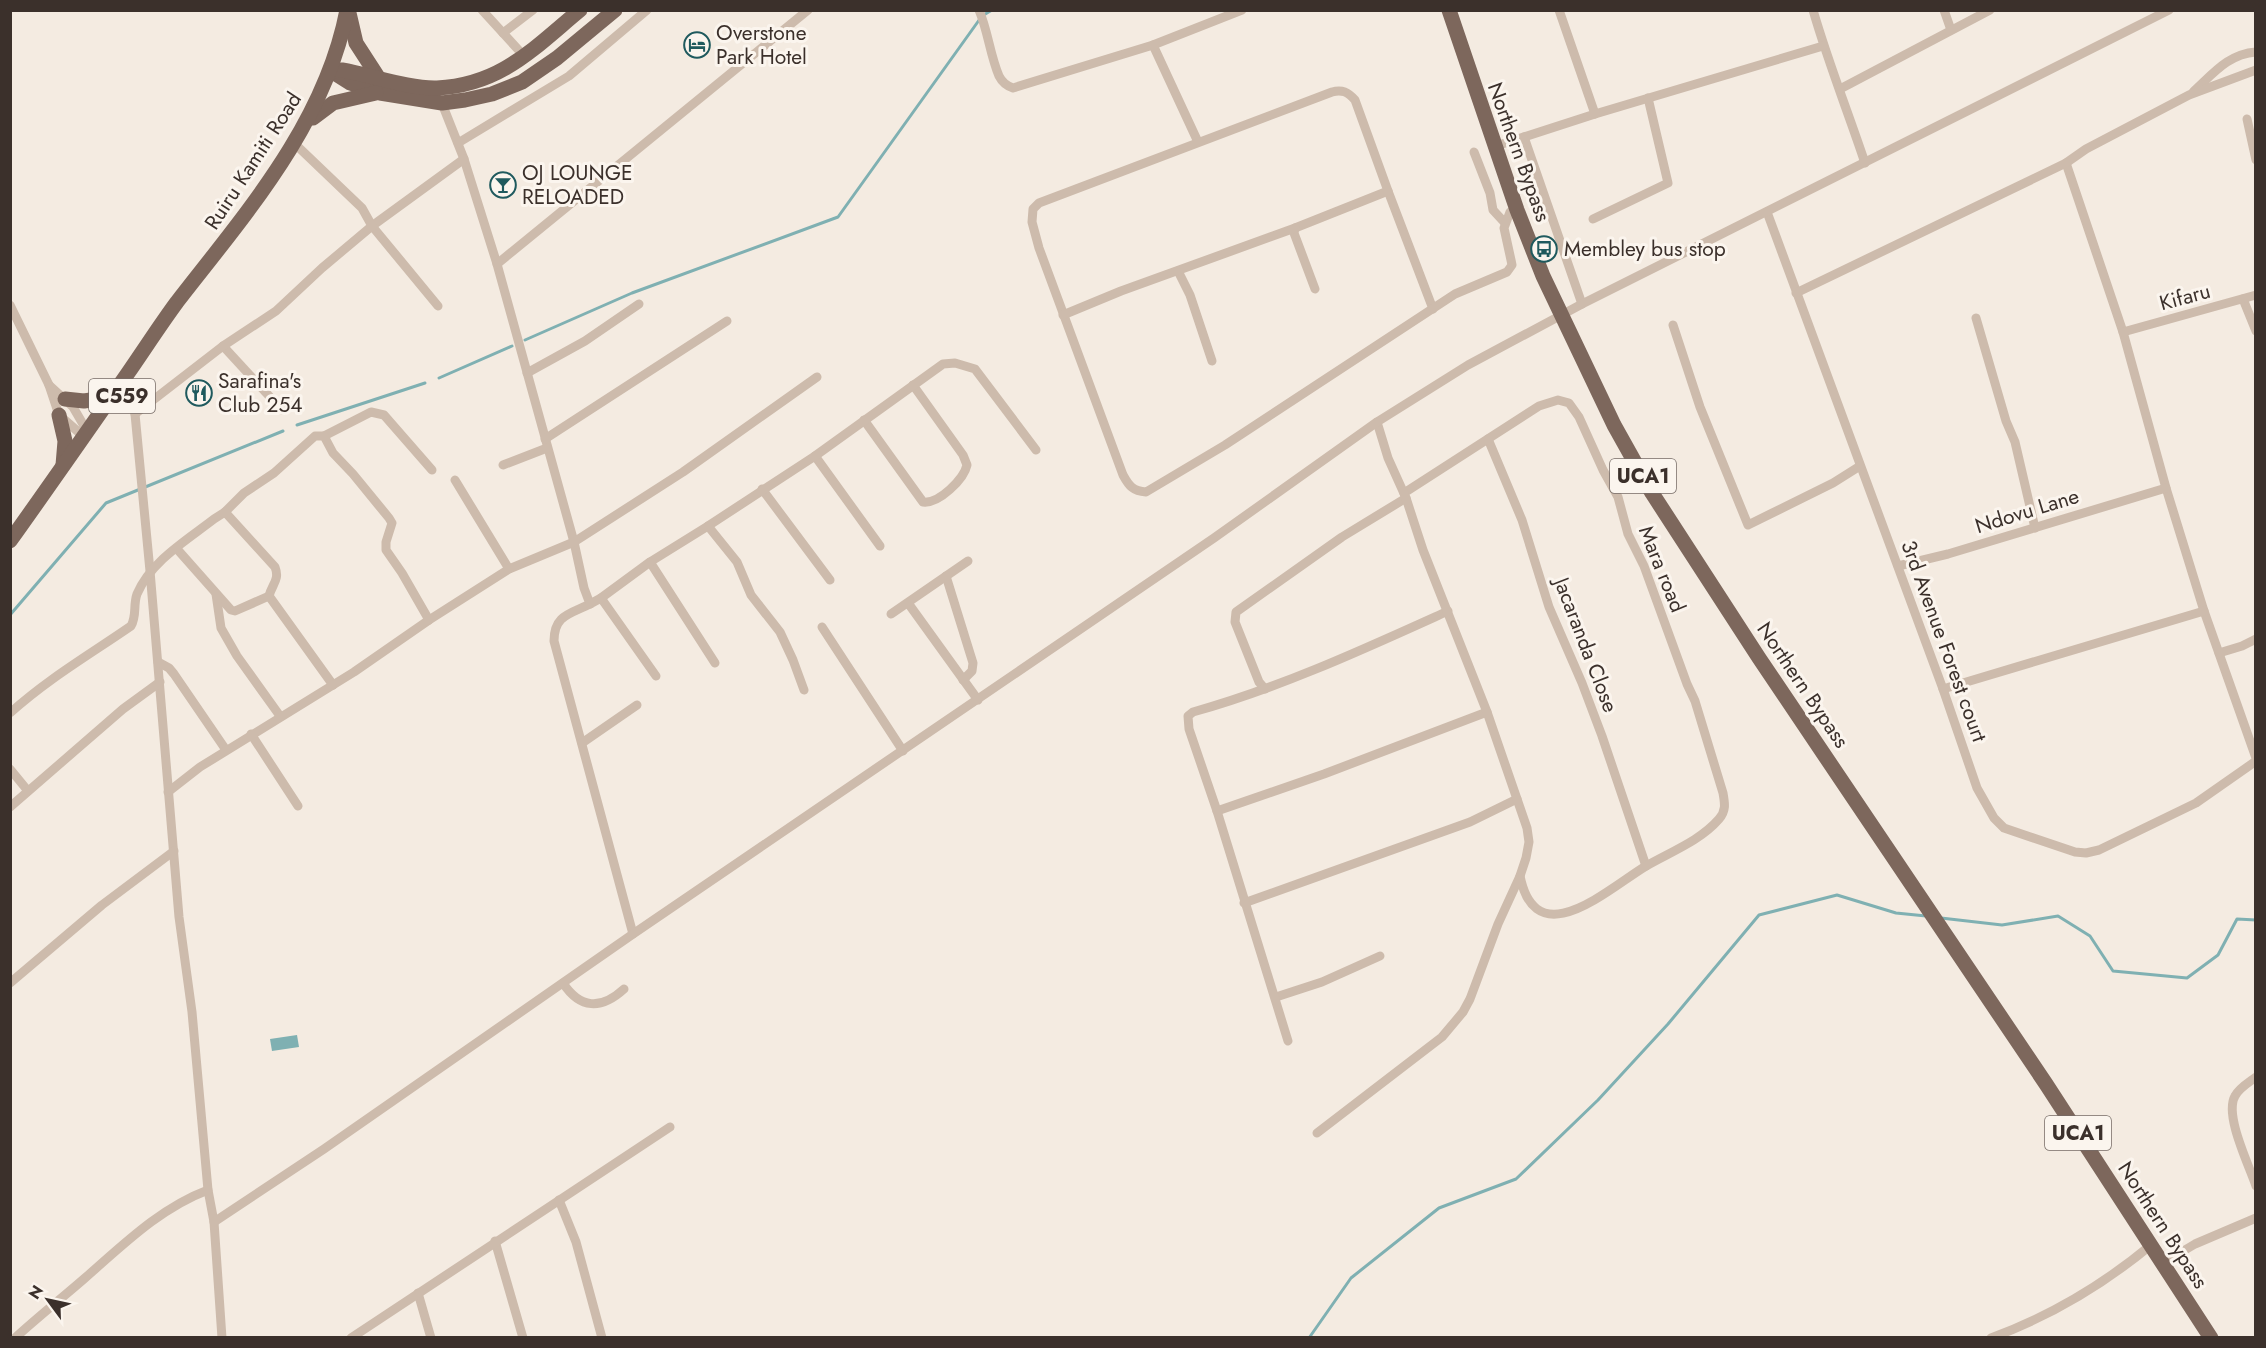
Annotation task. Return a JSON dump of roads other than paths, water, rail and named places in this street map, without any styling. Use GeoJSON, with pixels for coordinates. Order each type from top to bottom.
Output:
{"type":"FeatureCollection","features":[{"type":"Feature","properties":{"kind":"main road","name":"Ruiru Kamiti Road"},"geometry":{"type":"LineString","coordinates":[[24,522],[72,464],[129,379],[183,308],[210,262],[294,143],[306,124],[331,71],[348,10]]}},
{"type":"Feature","properties":{"kind":"main road"},"geometry":{"type":"LineString","coordinates":[[348,10],[356,43],[378,77]]}},
{"type":"Feature","properties":{"kind":"main road"},"geometry":{"type":"LineString","coordinates":[[331,71],[342,70],[436,88],[485,79],[510,68],[580,10]]}},
{"type":"Feature","properties":{"kind":"main road"},"geometry":{"type":"LineString","coordinates":[[331,71],[350,83],[380,93],[442,104],[492,94],[515,85],[557,58],[615,10]]}},
{"type":"Feature","properties":{"kind":"main road","name":"Northern Bypass"},"geometry":{"type":"LineString","coordinates":[[1449,10],[1517,210],[1560,315],[1614,425],[1652,493],[1919,899],[2046,1084],[2211,1338]]}},
{"type":"Feature","properties":{"kind":"main road"},"geometry":{"type":"LineString","coordinates":[[306,124],[333,103],[380,93]]}},
{"type":"Feature","properties":{"kind":"main road","name":"Ruiru Kamiti Road"},"geometry":{"type":"LineString","coordinates":[[10,541],[111,397],[129,379]]}},
{"type":"Feature","properties":{"kind":"main road"},"geometry":{"type":"LineString","coordinates":[[65,399],[84,401],[111,397]]}},
{"type":"Feature","properties":{"kind":"main road"},"geometry":{"type":"LineString","coordinates":[[59,415],[65,441],[63,465]]}},
{"type":"Feature","properties":{"kind":"street"},"geometry":{"type":"LineString","coordinates":[[482,10],[524,56]]}},
{"type":"Feature","properties":{"kind":"street"},"geometry":{"type":"LineString","coordinates":[[503,33],[533,10]]}},
{"type":"Feature","properties":{"kind":"street"},"geometry":{"type":"LineString","coordinates":[[458,143],[569,76],[647,10]]}},
{"type":"Feature","properties":{"kind":"street"},"geometry":{"type":"LineString","coordinates":[[497,264],[808,10]]}},
{"type":"Feature","properties":{"kind":"street"},"geometry":{"type":"LineString","coordinates":[[979,10],[987,29],[1000,77],[1013,88],[1153,45],[1237,11]]}},
{"type":"Feature","properties":{"kind":"street"},"geometry":{"type":"LineString","coordinates":[[1559,10],[1595,114]]}},
{"type":"Feature","properties":{"kind":"street"},"geometry":{"type":"LineString","coordinates":[[1813,10],[1823,46],[1865,163]]}},
{"type":"Feature","properties":{"kind":"street"},"geometry":{"type":"LineString","coordinates":[[1944,10],[1951,30]]}},
{"type":"Feature","properties":{"kind":"street"},"geometry":{"type":"LineString","coordinates":[[1840,89],[1990,10]]}},
{"type":"Feature","properties":{"kind":"street"},"geometry":{"type":"LineString","coordinates":[[214,1222],[324,1149],[633,934],[1214,538],[1377,423],[1468,365],[1582,303],[2169,10]]}},
{"type":"Feature","properties":{"kind":"street"},"geometry":{"type":"LineString","coordinates":[[1153,45],[1198,141]]}},
{"type":"Feature","properties":{"kind":"street"},"geometry":{"type":"LineString","coordinates":[[1496,146],[1823,46]]}},
{"type":"Feature","properties":{"kind":"street"},"geometry":{"type":"LineString","coordinates":[[2189,95],[2229,59],[2243,53],[2256,52]]}},
{"type":"Feature","properties":{"kind":"street"},"geometry":{"type":"LineString","coordinates":[[557,58],[569,76]]}},
{"type":"Feature","properties":{"kind":"street"},"geometry":{"type":"LineString","coordinates":[[1796,293],[2066,163],[2086,149],[2189,95],[2256,70]]}},
{"type":"Feature","properties":{"kind":"street"},"geometry":{"type":"LineString","coordinates":[[436,88],[465,159],[497,264],[590,604]]}},
{"type":"Feature","properties":{"kind":"street"},"geometry":{"type":"LineString","coordinates":[[1433,309],[1355,100],[1343,92],[1332,92],[1198,141],[1039,203],[1033,208],[1032,222],[1039,248],[1123,475],[1129,486],[1146,492],[1225,445],[1433,309],[1455,294],[1510,269],[1512,260],[1504,228],[1510,212],[1517,210]]}},
{"type":"Feature","properties":{"kind":"street"},"geometry":{"type":"LineString","coordinates":[[1593,219],[1668,183],[1648,98]]}},
{"type":"Feature","properties":{"kind":"street"},"geometry":{"type":"LineString","coordinates":[[2247,119],[2256,160]]}},
{"type":"Feature","properties":{"kind":"street"},"geometry":{"type":"LineString","coordinates":[[1524,137],[1582,303]]}},
{"type":"Feature","properties":{"kind":"street"},"geometry":{"type":"LineString","coordinates":[[294,143],[362,208],[372,226],[438,306]]}},
{"type":"Feature","properties":{"kind":"street"},"geometry":{"type":"LineString","coordinates":[[1474,152],[1490,194],[1493,210],[1506,223]]}},
{"type":"Feature","properties":{"kind":"street"},"geometry":{"type":"LineString","coordinates":[[135,414],[223,346],[276,311],[372,226],[465,159]]}},
{"type":"Feature","properties":{"kind":"street"},"geometry":{"type":"LineString","coordinates":[[2066,163],[2123,333],[2166,488],[2204,611],[2256,760]]}},
{"type":"Feature","properties":{"kind":"street"},"geometry":{"type":"LineString","coordinates":[[1063,315],[1120,291],[1295,228],[1388,191]]}},
{"type":"Feature","properties":{"kind":"street","name":"3rd Avenue Forest court"},"geometry":{"type":"LineString","coordinates":[[1767,212],[1943,689],[1977,788],[1994,818],[2004,828],[2075,852],[2086,853],[2099,850],[2196,803],[2256,760]]}},
{"type":"Feature","properties":{"kind":"street"},"geometry":{"type":"LineString","coordinates":[[1295,228],[1294,233],[1315,289]]}},
{"type":"Feature","properties":{"kind":"street"},"geometry":{"type":"LineString","coordinates":[[1178,271],[1190,295],[1212,361]]}},
{"type":"Feature","properties":{"kind":"street","name":"Kifaru"},"geometry":{"type":"LineString","coordinates":[[2123,333],[2256,296]]}},
{"type":"Feature","properties":{"kind":"street"},"geometry":{"type":"LineString","coordinates":[[2243,299],[2256,331]]}},
{"type":"Feature","properties":{"kind":"street"},"geometry":{"type":"LineString","coordinates":[[527,373],[585,341],[639,304]]}},
{"type":"Feature","properties":{"kind":"street"},"geometry":{"type":"LineString","coordinates":[[10,305],[49,385],[59,415],[85,433]]}},
{"type":"Feature","properties":{"kind":"street"},"geometry":{"type":"LineString","coordinates":[[1976,318],[2006,421],[2015,442],[2035,528]]}},
{"type":"Feature","properties":{"kind":"street"},"geometry":{"type":"LineString","coordinates":[[503,465],[546,444],[728,321]]}},
{"type":"Feature","properties":{"kind":"street"},"geometry":{"type":"LineString","coordinates":[[1673,325],[1700,407],[1748,525],[1833,483],[1860,466]]}},
{"type":"Feature","properties":{"kind":"street"},"geometry":{"type":"LineString","coordinates":[[223,346],[282,410]]}},
{"type":"Feature","properties":{"kind":"street"},"geometry":{"type":"LineString","coordinates":[[633,934],[554,640],[554,630],[558,621],[601,598],[650,562],[815,456],[943,364],[955,363],[975,369],[1036,450]]}},
{"type":"Feature","properties":{"kind":"street"},"geometry":{"type":"LineString","coordinates":[[168,792],[200,766],[333,685],[509,569],[574,542],[682,472],[817,377]]}},
{"type":"Feature","properties":{"kind":"street"},"geometry":{"type":"LineString","coordinates":[[129,379],[135,414],[150,571],[179,917],[192,1012],[208,1190],[214,1222],[222,1338]]}},
{"type":"Feature","properties":{"kind":"street"},"geometry":{"type":"LineString","coordinates":[[49,385],[73,407],[85,433]]}},
{"type":"Feature","properties":{"kind":"street"},"geometry":{"type":"LineString","coordinates":[[864,420],[923,502],[934,501],[962,478],[967,465],[963,455],[913,385]]}},
{"type":"Feature","properties":{"kind":"street","name":"Mara road"},"geometry":{"type":"LineString","coordinates":[[1266,689],[1259,682],[1235,622],[1236,612],[1488,438],[1539,406],[1558,400],[1569,403],[1579,417],[1618,497],[1628,534],[1644,566],[1695,700],[1723,793],[1725,809],[1718,820],[1677,850],[1646,866]]}},
{"type":"Feature","properties":{"kind":"street"},"geometry":{"type":"LineString","coordinates":[[10,713],[80,658],[130,626],[134,621],[136,596],[150,571],[225,512],[244,494],[274,473],[315,436],[324,436],[370,412],[378,413],[384,415],[432,470]]}},
{"type":"Feature","properties":{"kind":"street"},"geometry":{"type":"LineString","coordinates":[[1317,1133],[1442,1037],[1454,1024],[1470,999],[1498,924],[1520,876],[1529,842],[1527,828],[1487,712],[1423,550],[1405,495],[1388,458],[1377,423]]}},
{"type":"Feature","properties":{"kind":"street"},"geometry":{"type":"LineString","coordinates":[[324,436],[333,453],[392,523],[386,550],[429,620]]}},
{"type":"Feature","properties":{"kind":"street","name":"Jacaranda Close"},"geometry":{"type":"LineString","coordinates":[[1488,438],[1522,520],[1549,607],[1602,736],[1646,866]]}},
{"type":"Feature","properties":{"kind":"street"},"geometry":{"type":"LineString","coordinates":[[815,456],[880,546]]}},
{"type":"Feature","properties":{"kind":"street"},"geometry":{"type":"LineString","coordinates":[[455,480],[509,569]]}},
{"type":"Feature","properties":{"kind":"street","name":"Ndovu Lane"},"geometry":{"type":"LineString","coordinates":[[1898,566],[2166,488]]}},
{"type":"Feature","properties":{"kind":"street"},"geometry":{"type":"LineString","coordinates":[[762,489],[830,580]]}},
{"type":"Feature","properties":{"kind":"street"},"geometry":{"type":"LineString","coordinates":[[177,549],[226,606],[235,611],[269,596],[278,574],[275,567],[225,512]]}},
{"type":"Feature","properties":{"kind":"street"},"geometry":{"type":"LineString","coordinates":[[708,526],[737,562],[756,603],[780,632],[794,660],[804,690]]}},
{"type":"Feature","properties":{"kind":"street"},"geometry":{"type":"LineString","coordinates":[[891,614],[968,561]]}},
{"type":"Feature","properties":{"kind":"street"},"geometry":{"type":"LineString","coordinates":[[650,562],[716,663]]}},
{"type":"Feature","properties":{"kind":"street"},"geometry":{"type":"LineString","coordinates":[[946,576],[973,663],[972,671],[963,680]]}},
{"type":"Feature","properties":{"kind":"street"},"geometry":{"type":"LineString","coordinates":[[216,594],[221,628],[237,656],[280,716]]}},
{"type":"Feature","properties":{"kind":"street"},"geometry":{"type":"LineString","coordinates":[[269,596],[333,685]]}},
{"type":"Feature","properties":{"kind":"street"},"geometry":{"type":"LineString","coordinates":[[601,598],[656,676]]}},
{"type":"Feature","properties":{"kind":"street"},"geometry":{"type":"LineString","coordinates":[[908,603],[978,700]]}},
{"type":"Feature","properties":{"kind":"street"},"geometry":{"type":"LineString","coordinates":[[1288,1041],[1217,811],[1189,729],[1188,716],[1193,712],[1266,689],[1346,657],[1448,611]]}},
{"type":"Feature","properties":{"kind":"street"},"geometry":{"type":"LineString","coordinates":[[1943,689],[2204,611]]}},
{"type":"Feature","properties":{"kind":"street"},"geometry":{"type":"LineString","coordinates":[[822,627],[903,751]]}},
{"type":"Feature","properties":{"kind":"street"},"geometry":{"type":"LineString","coordinates":[[2219,653],[2256,639]]}},
{"type":"Feature","properties":{"kind":"street"},"geometry":{"type":"LineString","coordinates":[[158,662],[174,674],[226,750]]}},
{"type":"Feature","properties":{"kind":"street"},"geometry":{"type":"LineString","coordinates":[[10,807],[123,709],[160,682]]}},
{"type":"Feature","properties":{"kind":"street"},"geometry":{"type":"LineString","coordinates":[[582,743],[637,705]]}},
{"type":"Feature","properties":{"kind":"street"},"geometry":{"type":"LineString","coordinates":[[1217,811],[1324,774],[1487,712]]}},
{"type":"Feature","properties":{"kind":"street"},"geometry":{"type":"LineString","coordinates":[[251,734],[298,806]]}},
{"type":"Feature","properties":{"kind":"street"},"geometry":{"type":"LineString","coordinates":[[10,770],[28,791]]}},
{"type":"Feature","properties":{"kind":"street"},"geometry":{"type":"LineString","coordinates":[[1244,903],[1470,822],[1516,799]]}},
{"type":"Feature","properties":{"kind":"street"},"geometry":{"type":"LineString","coordinates":[[10,982],[102,905],[174,851]]}},
{"type":"Feature","properties":{"kind":"street"},"geometry":{"type":"LineString","coordinates":[[1520,876],[1524,894],[1533,907],[1561,915],[1579,908],[1646,866]]}},
{"type":"Feature","properties":{"kind":"street"},"geometry":{"type":"LineString","coordinates":[[1276,997],[1322,982],[1380,956]]}},
{"type":"Feature","properties":{"kind":"street"},"geometry":{"type":"LineString","coordinates":[[563,983],[573,997],[587,1004],[600,1003],[614,998],[624,989]]}},
{"type":"Feature","properties":{"kind":"street"},"geometry":{"type":"LineString","coordinates":[[2256,1077],[2235,1095],[2232,1111],[2236,1132],[2256,1186]]}},
{"type":"Feature","properties":{"kind":"street"},"geometry":{"type":"LineString","coordinates":[[351,1338],[670,1127]]}},
{"type":"Feature","properties":{"kind":"street"},"geometry":{"type":"LineString","coordinates":[[15,1338],[167,1210],[191,1196],[208,1190]]}},
{"type":"Feature","properties":{"kind":"street"},"geometry":{"type":"LineString","coordinates":[[559,1200],[576,1242],[602,1338]]}},
{"type":"Feature","properties":{"kind":"street"},"geometry":{"type":"LineString","coordinates":[[2163,1263],[2195,1244],[2256,1218]]}},
{"type":"Feature","properties":{"kind":"street"},"geometry":{"type":"LineString","coordinates":[[495,1241],[523,1338]]}},
{"type":"Feature","properties":{"kind":"street"},"geometry":{"type":"LineString","coordinates":[[1990,1338],[2056,1310],[2126,1265],[2151,1245]]}},
{"type":"Feature","properties":{"kind":"street"},"geometry":{"type":"LineString","coordinates":[[418,1293],[431,1338]]}},
{"type":"Feature","properties":{"kind":"water"},"geometry":{"type":"Polygon","coordinates":[[[297,1035],[299,1047],[272,1051],[270,1039],[297,1035]]]}},
{"type":"Feature","properties":{"kind":"waterway"},"geometry":{"type":"LineString","coordinates":[[525,340],[632,293],[838,217],[982,16],[992,10]]}},
{"type":"Feature","properties":{"kind":"waterway"},"geometry":{"type":"LineString","coordinates":[[439,378],[512,346]]}},
{"type":"Feature","properties":{"kind":"waterway"},"geometry":{"type":"LineString","coordinates":[[297,425],[425,383]]}},
{"type":"Feature","properties":{"kind":"waterway"},"geometry":{"type":"LineString","coordinates":[[10,615],[106,503],[283,431]]}},
{"type":"Feature","properties":{"kind":"waterway"},"geometry":{"type":"LineString","coordinates":[[1309,1338],[1351,1278],[1439,1208],[1516,1179],[1598,1100],[1668,1024],[1759,915],[1837,895],[1896,913],[1926,916]]}},
{"type":"Feature","properties":{"kind":"waterway"},"geometry":{"type":"LineString","coordinates":[[1941,918],[2002,925],[2058,916],[2090,936],[2113,971],[2187,978],[2218,955],[2237,919],[2256,920]]}},
{"type":"Feature","properties":{"kind":"place","name":"Overstone Park Hotel"},"geometry":{"type":"Point","coordinates":[697,45]}},
{"type":"Feature","properties":{"kind":"place","name":"OJ LOUNGE RELOADED"},"geometry":{"type":"Point","coordinates":[503,185]}},
{"type":"Feature","properties":{"kind":"place","name":"Membley bus stop"},"geometry":{"type":"Point","coordinates":[1544,249]}},
{"type":"Feature","properties":{"kind":"place","name":"Sarafina's Club 254"},"geometry":{"type":"Point","coordinates":[199,393]}}]}
